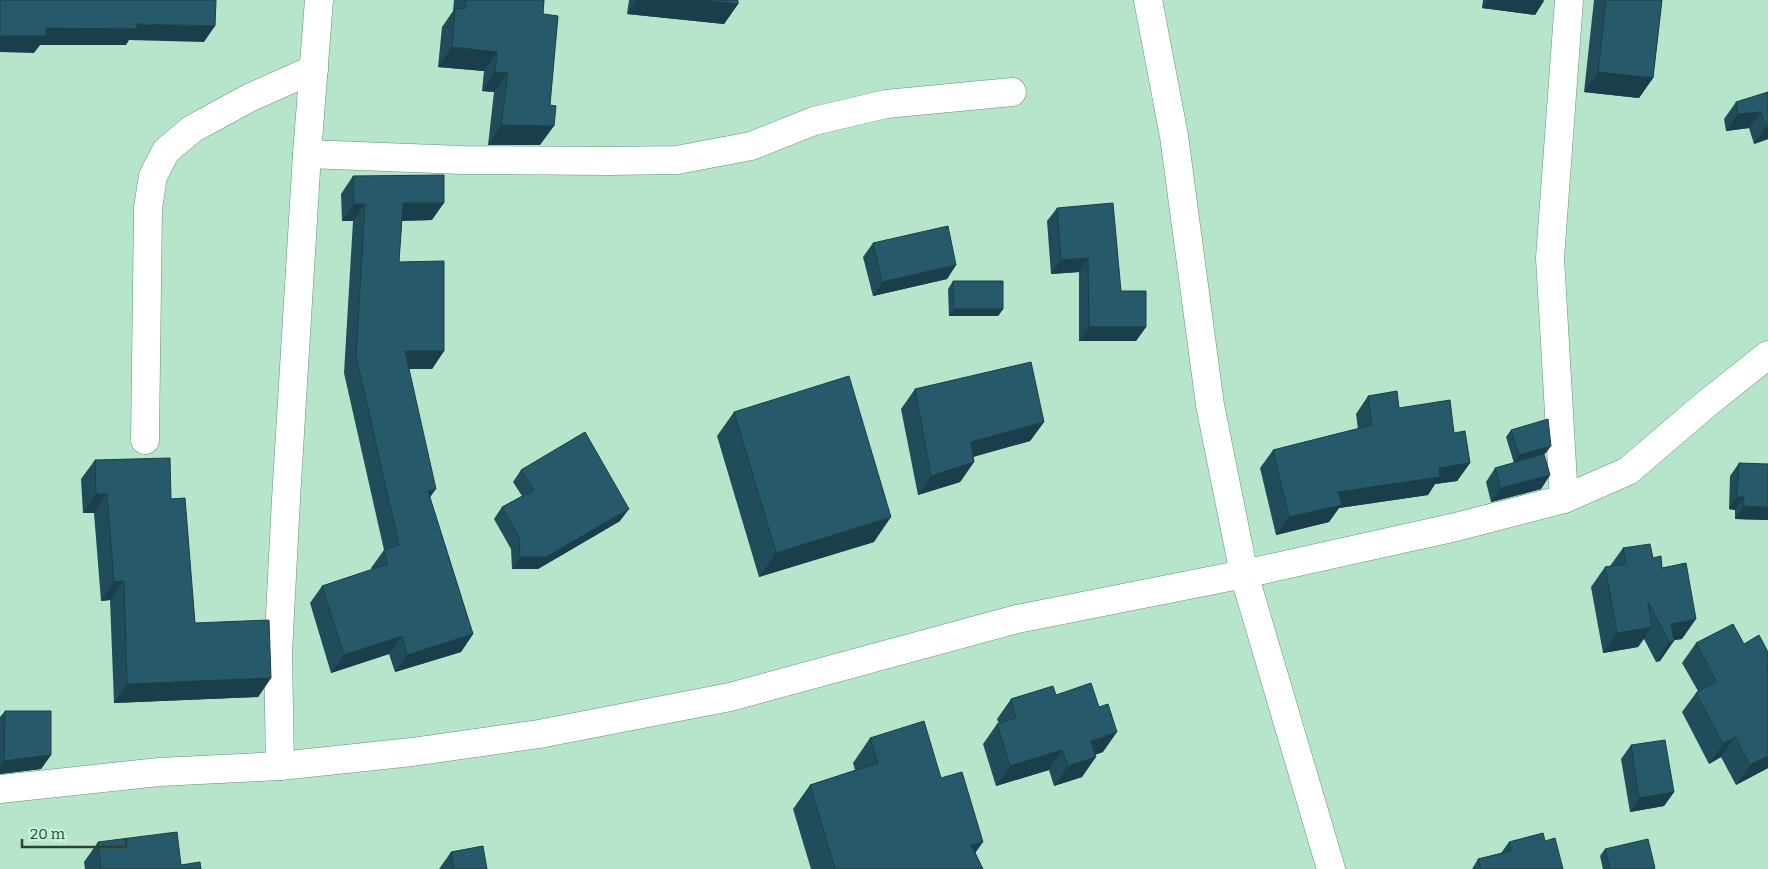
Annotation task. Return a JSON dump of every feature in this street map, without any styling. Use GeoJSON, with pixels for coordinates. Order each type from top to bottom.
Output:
{"type":"FeatureCollection","features":[{"type":"Feature","properties":{"kind":"street"},"geometry":{"type":"LineString","coordinates":[[280,766],[279,643],[286,499],[307,154],[319,0]]}},
{"type":"Feature","properties":{"kind":"street"},"geometry":{"type":"LineString","coordinates":[[1148,0],[1174,136],[1210,405],[1244,574],[1331,869]]}},
{"type":"Feature","properties":{"kind":"street"},"geometry":{"type":"LineString","coordinates":[[1564,499],[1550,258],[1569,0]]}},
{"type":"Feature","properties":{"kind":"street"},"geometry":{"type":"LineString","coordinates":[[145,440],[148,208],[153,176],[166,152],[192,129],[249,98],[314,69]]}},
{"type":"Feature","properties":{"kind":"street"},"geometry":{"type":"LineString","coordinates":[[307,154],[462,160],[677,160],[751,146],[814,121],[886,104],[1012,92]]}},
{"type":"Feature","properties":{"kind":"street"},"geometry":{"type":"LineString","coordinates":[[0,789],[159,772],[280,766],[412,752],[539,734],[730,697],[1018,619],[1244,574],[1456,527],[1564,499],[1628,471],[1705,405],[1768,355]]}},
{"type":"Feature","properties":{"kind":"building"},"geometry":{"type":"Polygon","coordinates":[[[0,0],[216,0],[215,26],[137,24],[137,29],[46,28],[46,36],[0,36],[0,0]]]}},
{"type":"Feature","properties":{"kind":"building"},"geometry":{"type":"Polygon","coordinates":[[[466,0],[544,0],[543,14],[558,16],[550,105],[556,106],[554,126],[501,125],[508,73],[495,72],[497,52],[452,47],[455,8],[465,9],[466,0]]]}},
{"type":"Feature","properties":{"kind":"building"},"geometry":{"type":"Polygon","coordinates":[[[697,0],[738,0],[738,4],[697,0]]]}},
{"type":"Feature","properties":{"kind":"building"},"geometry":{"type":"Polygon","coordinates":[[[1606,0],[1662,0],[1653,78],[1598,72],[1606,0]]]}},
{"type":"Feature","properties":{"kind":"building"},"geometry":{"type":"Polygon","coordinates":[[[1768,92],[1768,126],[1766,127],[1761,112],[1738,114],[1736,102],[1768,92]]]}},
{"type":"Feature","properties":{"kind":"building"},"geometry":{"type":"Polygon","coordinates":[[[444,175],[444,203],[403,203],[399,262],[444,261],[444,351],[405,351],[436,489],[428,491],[473,634],[407,655],[402,636],[344,655],[322,586],[388,564],[384,550],[399,545],[356,356],[365,204],[354,204],[353,176],[444,175]]]}},
{"type":"Feature","properties":{"kind":"building"},"geometry":{"type":"Polygon","coordinates":[[[1113,203],[1121,291],[1146,291],[1146,327],[1089,327],[1088,258],[1061,260],[1057,208],[1113,203]]]}},
{"type":"Feature","properties":{"kind":"building"},"geometry":{"type":"Polygon","coordinates":[[[948,226],[956,265],[882,282],[873,243],[948,226]]]}},
{"type":"Feature","properties":{"kind":"building"},"geometry":{"type":"Polygon","coordinates":[[[953,281],[1003,281],[1003,309],[954,309],[953,281]]]}},
{"type":"Feature","properties":{"kind":"building"},"geometry":{"type":"Polygon","coordinates":[[[1031,362],[1044,422],[971,442],[974,462],[931,476],[915,389],[1031,362]]]}},
{"type":"Feature","properties":{"kind":"building"},"geometry":{"type":"Polygon","coordinates":[[[849,376],[891,517],[776,553],[734,412],[849,376]]]}},
{"type":"Feature","properties":{"kind":"building"},"geometry":{"type":"Polygon","coordinates":[[[1397,391],[1399,408],[1450,400],[1454,433],[1465,431],[1470,463],[1439,468],[1440,477],[1338,492],[1342,505],[1289,517],[1273,450],[1372,425],[1368,396],[1397,391]]]}},
{"type":"Feature","properties":{"kind":"building"},"geometry":{"type":"Polygon","coordinates":[[[1548,419],[1551,446],[1519,455],[1511,430],[1548,419]]]}},
{"type":"Feature","properties":{"kind":"building"},"geometry":{"type":"Polygon","coordinates":[[[585,432],[629,509],[546,557],[520,557],[519,537],[502,507],[534,490],[521,470],[585,432]]]}},
{"type":"Feature","properties":{"kind":"building"},"geometry":{"type":"Polygon","coordinates":[[[1544,454],[1550,475],[1501,488],[1495,468],[1544,454]]]}},
{"type":"Feature","properties":{"kind":"building"},"geometry":{"type":"Polygon","coordinates":[[[170,458],[171,499],[185,498],[195,623],[269,620],[271,678],[127,684],[124,581],[114,582],[107,494],[96,494],[95,460],[170,458]]]}},
{"type":"Feature","properties":{"kind":"building"},"geometry":{"type":"Polygon","coordinates":[[[1739,463],[1768,464],[1768,507],[1743,506],[1744,497],[1737,497],[1739,463]]]}},
{"type":"Feature","properties":{"kind":"building"},"geometry":{"type":"Polygon","coordinates":[[[1650,544],[1653,558],[1661,556],[1662,568],[1686,563],[1696,619],[1671,624],[1674,641],[1669,642],[1648,602],[1652,627],[1617,633],[1605,567],[1626,564],[1623,548],[1650,544]]]}},
{"type":"Feature","properties":{"kind":"building"},"geometry":{"type":"Polygon","coordinates":[[[1733,624],[1744,644],[1759,635],[1768,652],[1768,756],[1750,765],[1735,737],[1723,744],[1696,693],[1716,681],[1696,643],[1733,624]]]}},
{"type":"Feature","properties":{"kind":"building"},"geometry":{"type":"Polygon","coordinates":[[[1091,683],[1099,707],[1108,704],[1117,732],[1091,741],[1096,757],[1068,766],[1062,750],[1010,766],[997,724],[1016,718],[1011,699],[1053,686],[1056,695],[1091,683]]]}},
{"type":"Feature","properties":{"kind":"building"},"geometry":{"type":"Polygon","coordinates":[[[5,711],[51,711],[51,755],[4,761],[5,711]]]}},
{"type":"Feature","properties":{"kind":"building"},"geometry":{"type":"Polygon","coordinates":[[[924,721],[941,778],[962,772],[983,842],[971,845],[983,869],[835,869],[810,785],[878,763],[870,738],[924,721]]]}},
{"type":"Feature","properties":{"kind":"building"},"geometry":{"type":"Polygon","coordinates":[[[1665,740],[1674,792],[1639,798],[1631,745],[1665,740]]]}},
{"type":"Feature","properties":{"kind":"building"},"geometry":{"type":"Polygon","coordinates":[[[177,832],[181,865],[200,862],[201,869],[101,869],[98,842],[177,832]]]}},
{"type":"Feature","properties":{"kind":"building"},"geometry":{"type":"Polygon","coordinates":[[[1543,833],[1545,841],[1555,838],[1563,869],[1481,869],[1478,859],[1511,851],[1509,842],[1543,833]]]}},
{"type":"Feature","properties":{"kind":"building"},"geometry":{"type":"Polygon","coordinates":[[[1648,839],[1655,868],[1610,869],[1605,849],[1648,839]]]}},
{"type":"Feature","properties":{"kind":"building"},"geometry":{"type":"Polygon","coordinates":[[[483,846],[487,869],[454,869],[451,852],[483,846]]]}}]}
